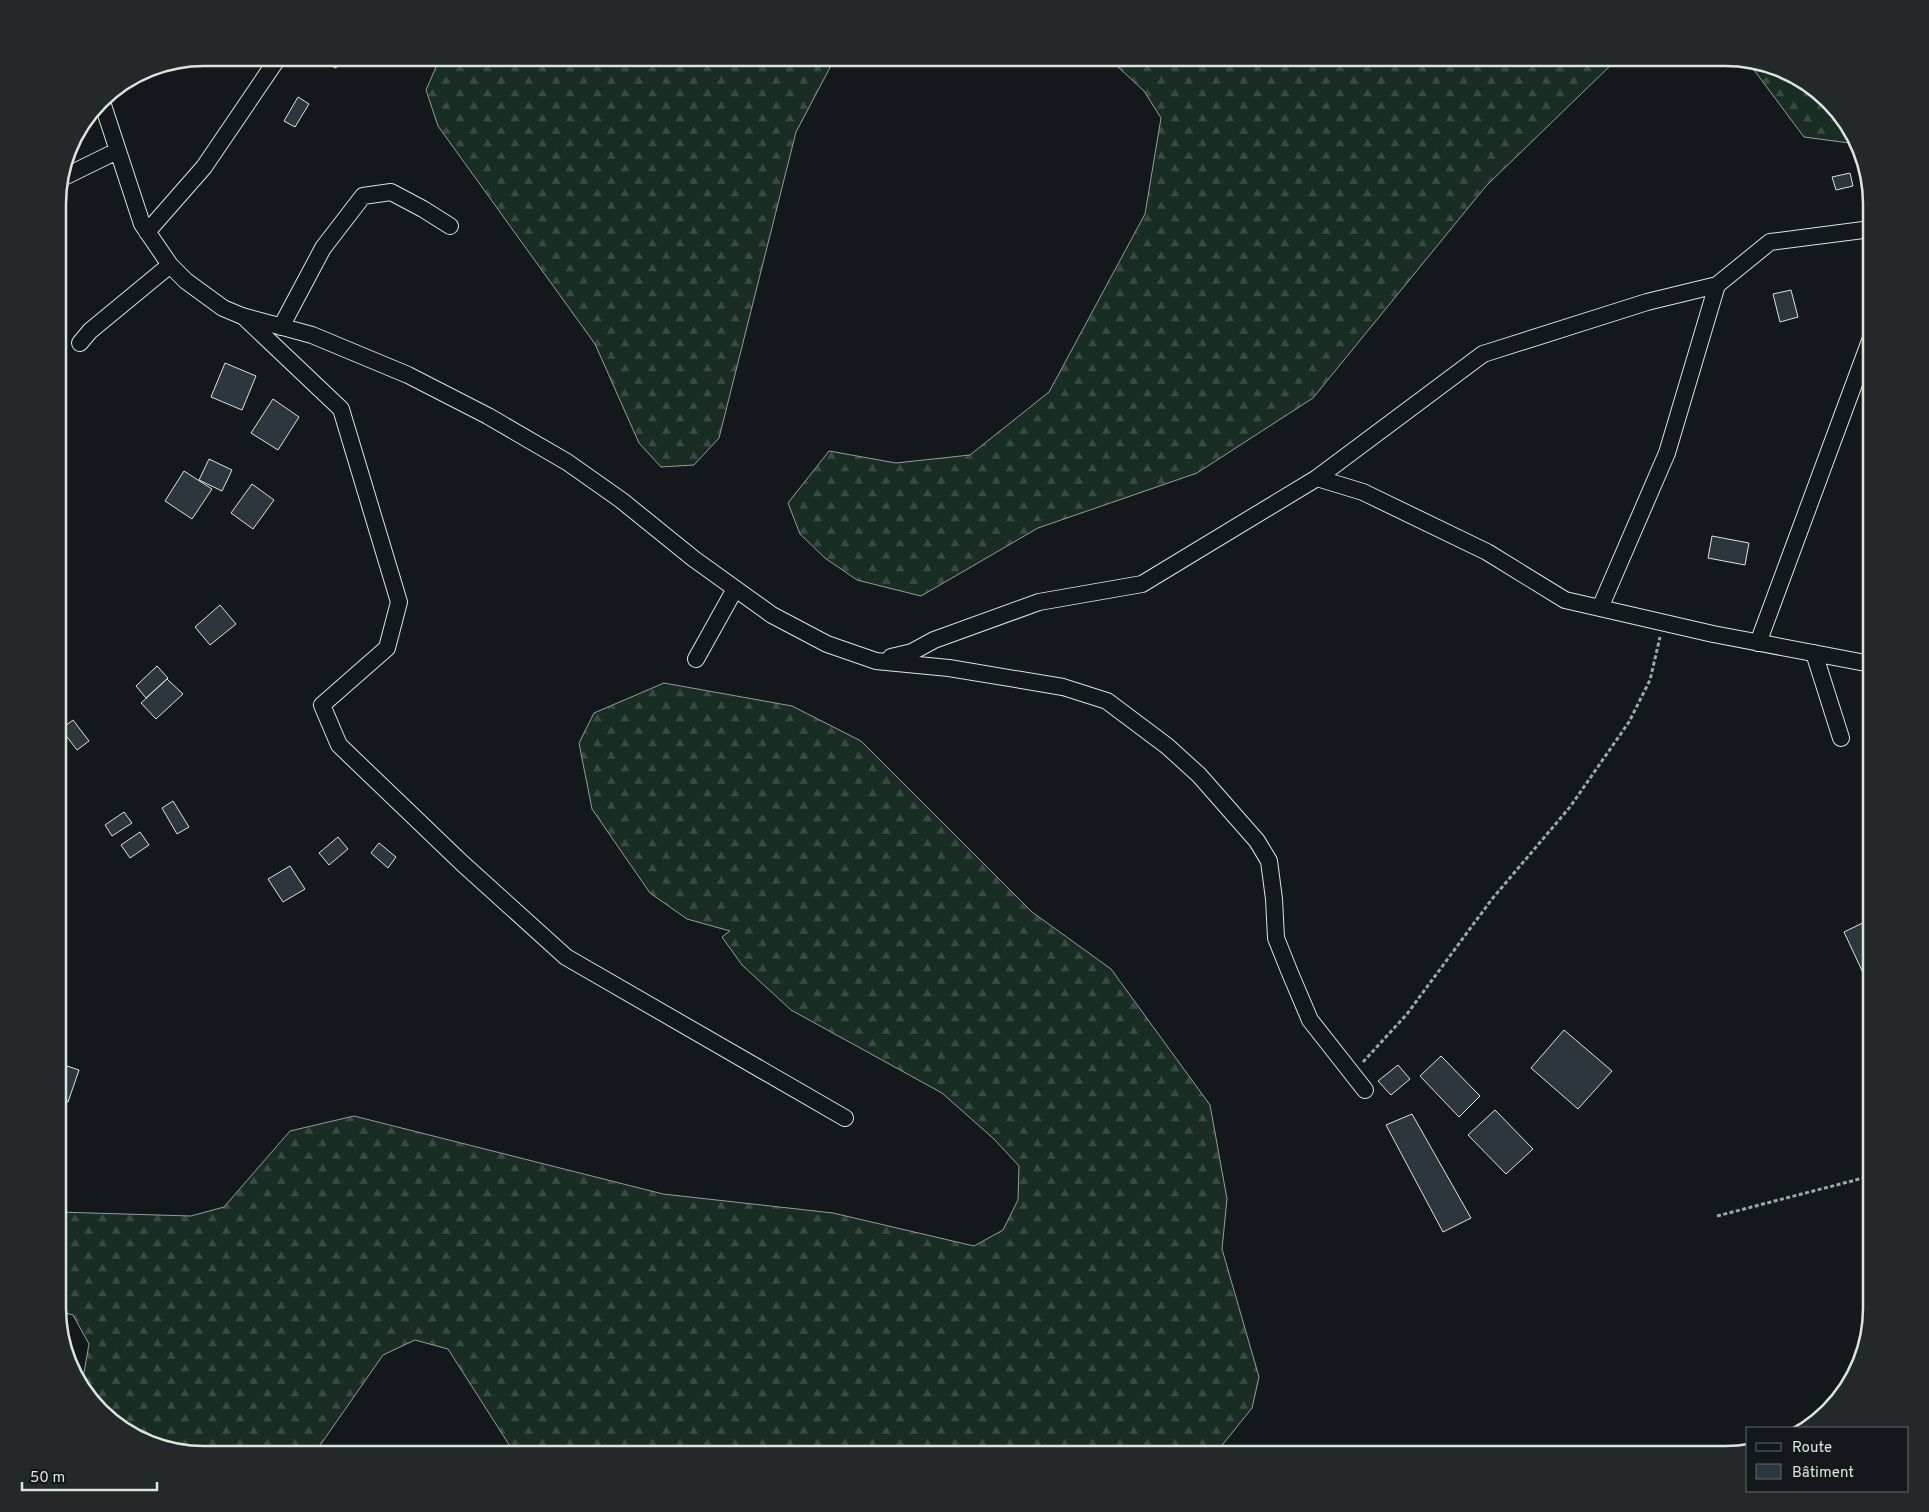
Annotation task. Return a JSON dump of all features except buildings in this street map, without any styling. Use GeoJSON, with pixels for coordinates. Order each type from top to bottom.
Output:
{"type":"FeatureCollection","features":[{"type":"Feature","properties":{"kind":"street"},"geometry":{"type":"LineString","coordinates":[[147,232],[204,167],[273,66]]}},
{"type":"Feature","properties":{"kind":"street"},"geometry":{"type":"LineString","coordinates":[[104,109],[142,224],[170,265],[186,281],[223,308],[242,316],[312,335],[408,375],[488,416],[567,462],[621,500],[694,559],[772,615],[827,644],[876,661],[949,668],[1064,687],[1107,701],[1167,746],[1212,790],[1257,841],[1269,861],[1274,899],[1276,938],[1310,1020],[1365,1090]]}},
{"type":"Feature","properties":{"kind":"street"},"geometry":{"type":"LineString","coordinates":[[70,174],[117,151]]}},
{"type":"Feature","properties":{"kind":"street"},"geometry":{"type":"LineString","coordinates":[[281,327],[323,248],[363,196],[391,192],[423,208],[450,226]]}},
{"type":"Feature","properties":{"kind":"street"},"geometry":{"type":"LineString","coordinates":[[876,661],[912,652],[934,640],[1038,602],[1142,584],[1317,478],[1483,354],[1647,302],[1717,285],[1770,242],[1863,230]]}},
{"type":"Feature","properties":{"kind":"street"},"geometry":{"type":"LineString","coordinates":[[80,342],[90,330],[170,265]]}},
{"type":"Feature","properties":{"kind":"street"},"geometry":{"type":"LineString","coordinates":[[1600,608],[1667,453],[1717,285]]}},
{"type":"Feature","properties":{"kind":"street"},"geometry":{"type":"LineString","coordinates":[[242,316],[341,408],[399,602],[387,648],[322,704],[340,745],[462,863],[566,957],[846,1118]]}},
{"type":"Feature","properties":{"kind":"street"},"geometry":{"type":"LineString","coordinates":[[1758,643],[1863,362]]}},
{"type":"Feature","properties":{"kind":"street"},"geometry":{"type":"LineString","coordinates":[[1317,478],[1362,492],[1487,552],[1565,600],[1758,643],[1863,662]]}},
{"type":"Feature","properties":{"kind":"street"},"geometry":{"type":"LineString","coordinates":[[696,659],[735,589]]}},
{"type":"Feature","properties":{"kind":"street"},"geometry":{"type":"LineString","coordinates":[[1814,653],[1841,738]]}},
{"type":"Feature","properties":{"kind":"path"},"geometry":{"type":"LineString","coordinates":[[1352,1074],[1407,1014],[1492,899],[1570,807],[1629,722],[1650,680],[1663,623]]}},
{"type":"Feature","properties":{"kind":"path"},"geometry":{"type":"LineString","coordinates":[[1717,1216],[1863,1178]]}},
{"type":"Feature","properties":{"kind":"green space"},"geometry":{"type":"Polygon","coordinates":[[[436,66],[831,66],[796,132],[719,438],[694,465],[661,467],[639,443],[595,344],[438,126],[426,90],[436,66]]]}},
{"type":"Feature","properties":{"kind":"green space"},"geometry":{"type":"Polygon","coordinates":[[[1114,66],[1610,66],[1486,186],[1313,398],[1197,473],[1038,528],[921,596],[857,580],[825,558],[800,534],[788,503],[829,451],[896,463],[970,455],[1049,392],[1145,214],[1161,118],[1144,91],[1118,67],[1114,66]]]}},
{"type":"Feature","properties":{"kind":"green space"},"geometry":{"type":"Polygon","coordinates":[[[1753,69],[1786,80],[1809,95],[1834,120],[1849,143],[1804,137],[1753,69]]]}},
{"type":"Feature","properties":{"kind":"green space"},"geometry":{"type":"Polygon","coordinates":[[[664,683],[792,706],[861,741],[1032,912],[1111,969],[1210,1105],[1227,1199],[1222,1249],[1259,1377],[1252,1408],[1221,1446],[510,1446],[448,1349],[415,1340],[383,1355],[320,1446],[204,1446],[168,1441],[143,1432],[120,1417],[95,1392],[84,1375],[89,1344],[73,1315],[67,1313],[67,1212],[191,1216],[224,1207],[290,1131],[354,1116],[663,1194],[833,1213],[974,1246],[1003,1230],[1018,1200],[1019,1166],[994,1139],[942,1093],[791,1010],[742,965],[722,937],[730,931],[687,919],[650,893],[592,809],[579,743],[594,713],[664,683]]]}}]}
